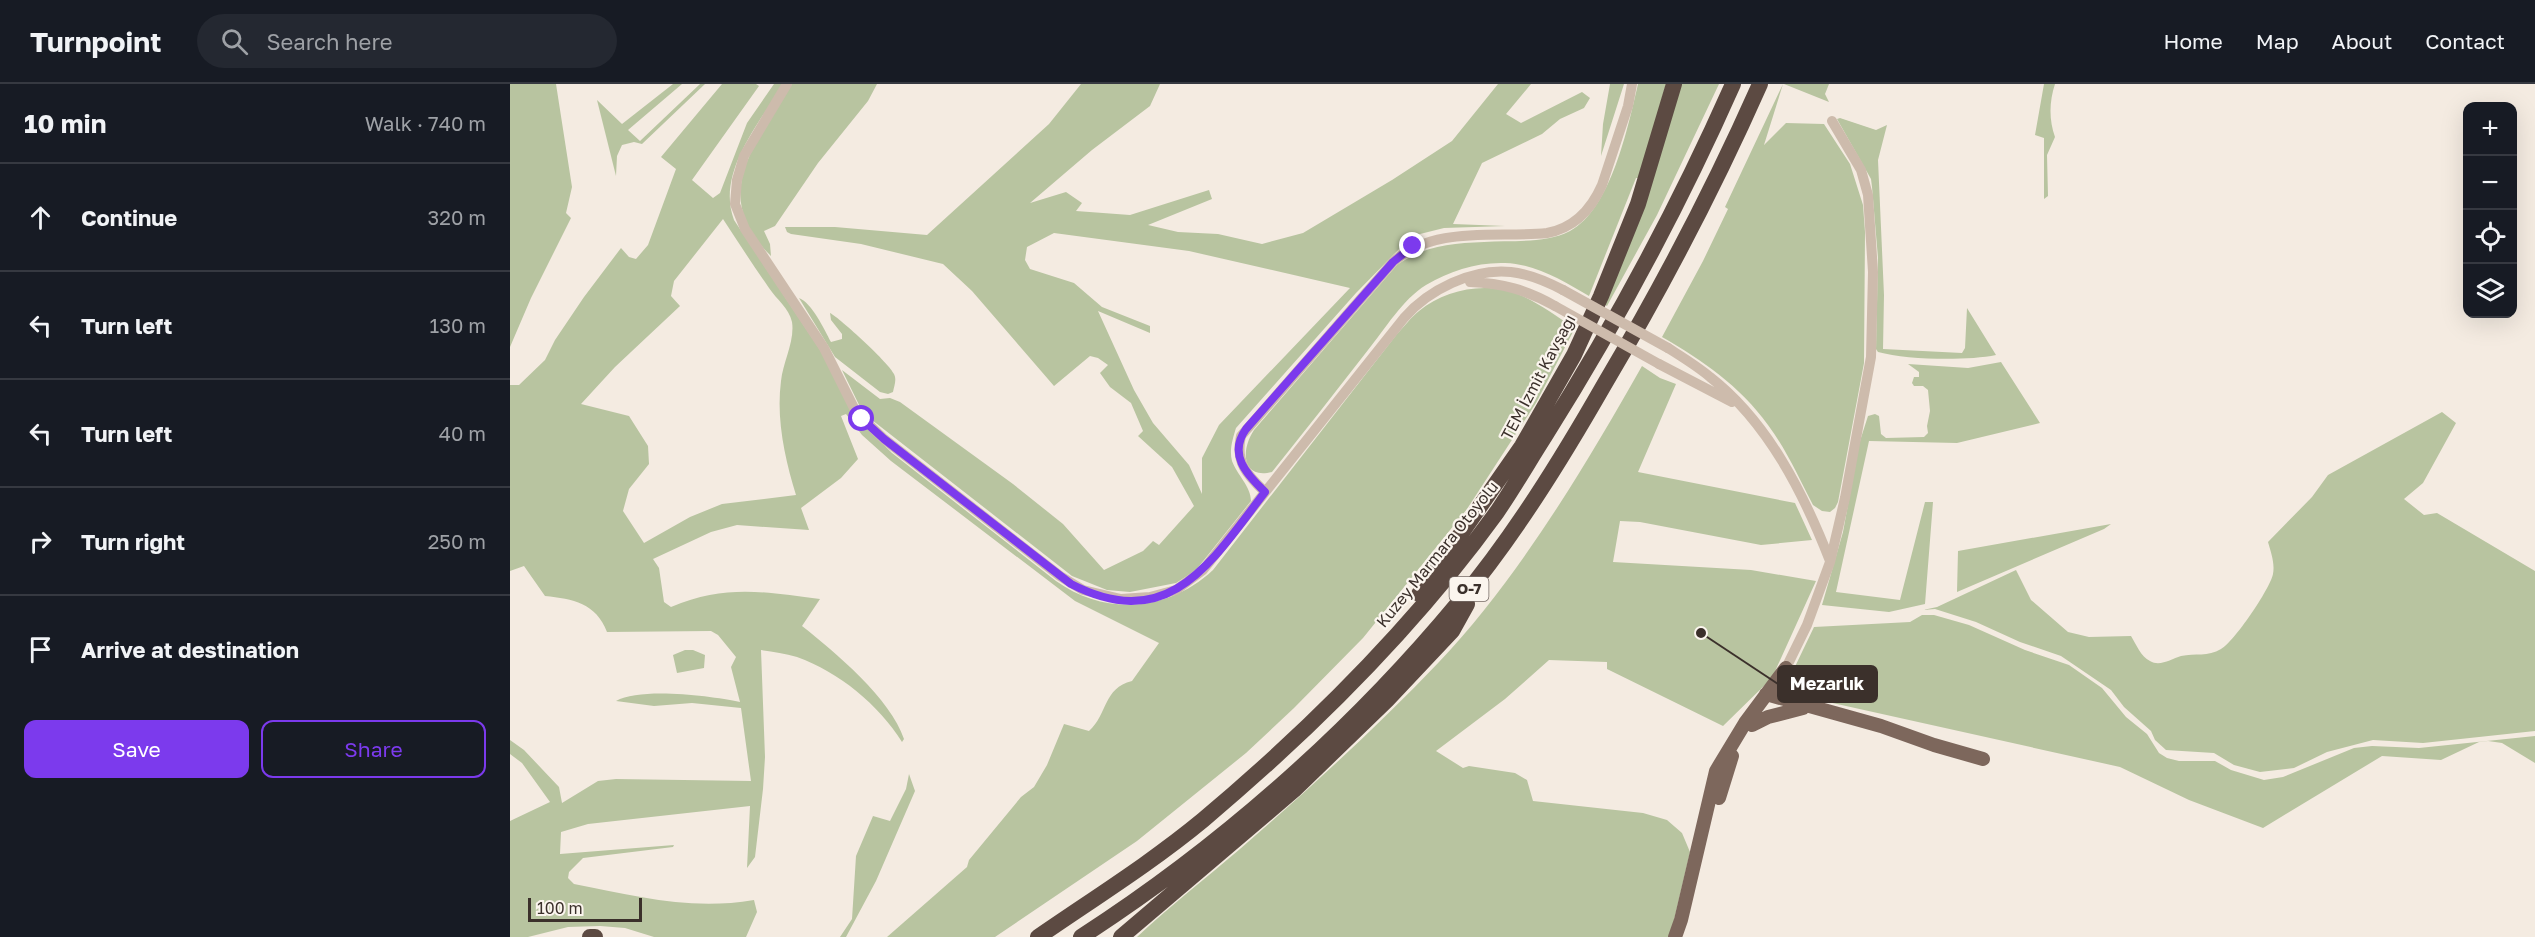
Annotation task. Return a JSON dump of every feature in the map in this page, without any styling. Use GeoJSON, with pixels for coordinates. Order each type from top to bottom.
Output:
{"type":"FeatureCollection","features":[{"type":"Feature","properties":{"kind":"highway","name":"TEM İzmit Kavşağı"},"geometry":{"type":"LineString","coordinates":[[1376,657],[1522,446],[1574,355],[1601,296],[1638,204],[1674,84]]}},
{"type":"Feature","properties":{"kind":"highway","name":"Kuzey Marmara Otoyolu"},"geometry":{"type":"LineString","coordinates":[[1038,937],[1138,870],[1201,822],[1275,756],[1376,657],[1433,592],[1497,511],[1599,348],[1663,231],[1733,84]]}},
{"type":"Feature","properties":{"kind":"highway","name":"O-7"},"geometry":{"type":"LineString","coordinates":[[1081,937],[1155,886],[1229,829],[1290,776],[1356,714],[1417,651],[1460,601],[1501,547],[1583,421],[1643,319],[1703,208],[1761,84]]}},
{"type":"Feature","properties":{"kind":"highway"},"geometry":{"type":"LineString","coordinates":[[1120,937],[1294,790],[1387,700],[1452,631],[1501,547]]}},
{"type":"Feature","properties":{"kind":"highway"},"geometry":{"type":"LineString","coordinates":[[590,937],[595,937]]}},
{"type":"Feature","properties":{"kind":"main road"},"geometry":{"type":"LineString","coordinates":[[1684,937],[1728,764],[1786,668]]}},
{"type":"Feature","properties":{"kind":"main road"},"geometry":{"type":"LineString","coordinates":[[1786,668],[1786,688],[1790,696],[1812,708]]}},
{"type":"Feature","properties":{"kind":"main road"},"geometry":{"type":"LineString","coordinates":[[1771,695],[1881,726],[1983,759]]}},
{"type":"Feature","properties":{"kind":"main road"},"geometry":{"type":"LineString","coordinates":[[1675,937],[1716,771],[1724,754],[1771,695]]}},
{"type":"Feature","properties":{"kind":"main road"},"geometry":{"type":"LineString","coordinates":[[1752,725],[1792,709],[1812,708]]}},
{"type":"Feature","properties":{"kind":"street"},"geometry":{"type":"LineString","coordinates":[[788,84],[744,156],[737,180],[735,204],[745,229],[824,348],[856,412],[884,439],[1060,576],[1083,590],[1108,598],[1135,599],[1176,590],[1189,582],[1215,558],[1414,306],[1431,293],[1455,282],[1508,272],[1527,275],[1563,290],[1668,348],[1711,377],[1764,433],[1784,465],[1820,534],[1830,561]]}},
{"type":"Feature","properties":{"kind":"street"},"geometry":{"type":"LineString","coordinates":[[1265,492],[1243,469],[1239,452],[1241,436],[1393,262],[1413,246],[1437,239],[1547,233],[1563,228],[1578,219],[1596,198],[1602,185],[1628,106],[1632,84]]}},
{"type":"Feature","properties":{"kind":"street"},"geometry":{"type":"LineString","coordinates":[[1786,668],[1807,625],[1830,561],[1845,498],[1871,357],[1873,272],[1866,186],[1860,170],[1832,122]]}},
{"type":"Feature","properties":{"kind":"street"},"geometry":{"type":"LineString","coordinates":[[1455,282],[1489,282],[1511,286],[1536,295],[1740,407]]}},
{"type":"Feature","properties":{"kind":"green space"},"geometry":{"type":"Polygon","coordinates":[[[510,84],[556,84],[572,187],[566,213],[571,218],[531,298],[510,347],[510,84]]]}},
{"type":"Feature","properties":{"kind":"green space"},"geometry":{"type":"Polygon","coordinates":[[[673,84],[682,84],[628,130],[640,141],[700,84],[705,84],[642,144],[634,142],[622,145],[617,156],[616,176],[597,100],[622,124],[673,84]]]}},
{"type":"Feature","properties":{"kind":"green space"},"geometry":{"type":"Polygon","coordinates":[[[722,84],[756,84],[759,86],[692,180],[713,198],[720,193],[747,123],[774,84],[783,84],[743,149],[731,184],[730,202],[734,220],[828,362],[856,418],[892,453],[1056,581],[1075,593],[1116,604],[1157,601],[1177,594],[1196,584],[1213,570],[1397,334],[1416,313],[1430,303],[1454,293],[1494,288],[1527,298],[1575,328],[1536,403],[1467,509],[1363,638],[1246,753],[1137,841],[995,937],[887,937],[967,867],[969,860],[1021,797],[1034,787],[1047,765],[1064,724],[1089,731],[1100,717],[1111,695],[1123,684],[1132,681],[1159,643],[1075,601],[891,461],[862,435],[846,414],[841,416],[858,459],[841,478],[801,508],[809,530],[737,525],[711,532],[653,559],[659,568],[664,602],[671,607],[710,595],[745,592],[820,599],[802,626],[830,649],[875,693],[887,708],[904,739],[902,742],[882,715],[857,691],[828,671],[797,657],[761,650],[765,757],[763,789],[755,857],[747,868],[750,806],[588,824],[561,832],[560,854],[674,845],[673,847],[583,858],[569,872],[568,878],[574,884],[664,901],[708,904],[754,900],[757,912],[746,937],[654,937],[625,928],[600,926],[568,927],[528,937],[510,937],[510,821],[550,802],[522,763],[510,754],[510,740],[524,750],[559,787],[562,803],[598,781],[616,779],[751,781],[741,708],[692,703],[654,706],[616,701],[642,694],[677,694],[740,702],[731,667],[736,657],[718,635],[711,631],[607,632],[597,615],[582,604],[545,596],[524,566],[510,571],[510,385],[519,385],[545,360],[555,340],[584,297],[621,248],[629,257],[636,259],[648,245],[676,169],[661,157],[722,84]],[[723,219],[674,281],[671,296],[680,306],[615,367],[581,404],[629,416],[648,446],[649,464],[629,489],[623,511],[644,543],[690,517],[722,504],[796,495],[785,453],[780,410],[781,381],[792,337],[792,322],[786,308],[769,288],[723,219]]]}},
{"type":"Feature","properties":{"kind":"green space"},"geometry":{"type":"Polygon","coordinates":[[[792,84],[877,84],[868,101],[818,163],[775,226],[764,231],[770,244],[771,256],[752,234],[743,212],[740,190],[744,169],[753,148],[792,84]]]}},
{"type":"Feature","properties":{"kind":"green space"},"geometry":{"type":"Polygon","coordinates":[[[1081,84],[1160,84],[1150,106],[1092,150],[1030,203],[1066,192],[1082,203],[1076,211],[1130,215],[1209,190],[1212,199],[1148,225],[1178,232],[1218,234],[1262,244],[1303,233],[1452,141],[1498,84],[1531,84],[1506,114],[1521,123],[1582,92],[1590,98],[1584,108],[1560,119],[1542,134],[1482,163],[1453,224],[1505,226],[1444,228],[1420,234],[1406,242],[1356,293],[1236,428],[1231,457],[1249,490],[1251,501],[1196,570],[1176,583],[1130,592],[1107,590],[1072,576],[863,413],[842,370],[880,399],[890,398],[900,402],[1013,484],[1063,524],[1104,570],[1143,551],[1153,541],[1159,545],[1194,506],[1172,467],[1138,436],[1143,431],[1131,403],[1110,387],[1100,373],[1108,365],[1090,356],[1054,386],[972,291],[943,264],[861,244],[791,234],[785,227],[835,227],[927,235],[1049,124],[1081,84]],[[1054,233],[1027,247],[1025,260],[1030,269],[1074,283],[1102,307],[1150,326],[1150,333],[1098,311],[1134,390],[1153,423],[1189,465],[1202,494],[1202,458],[1219,425],[1350,288],[1189,251],[1054,233]]]}},
{"type":"Feature","properties":{"kind":"green space"},"geometry":{"type":"Polygon","coordinates":[[[1610,84],[1624,84],[1601,156],[1603,124],[1610,84]]]}},
{"type":"Feature","properties":{"kind":"green space"},"geometry":{"type":"Polygon","coordinates":[[[1638,84],[1666,84],[1639,178],[1636,178],[1589,296],[1549,274],[1516,264],[1495,263],[1474,266],[1435,280],[1418,291],[1402,306],[1272,472],[1262,473],[1249,467],[1246,461],[1247,446],[1254,430],[1397,265],[1417,254],[1449,245],[1550,238],[1570,231],[1584,220],[1597,205],[1616,165],[1638,84]]]}},
{"type":"Feature","properties":{"kind":"green space"},"geometry":{"type":"Polygon","coordinates":[[[1681,84],[1719,84],[1657,215],[1607,306],[1604,304],[1681,84]]]}},
{"type":"Feature","properties":{"kind":"green space"},"geometry":{"type":"Polygon","coordinates":[[[1783,84],[1764,145],[1786,123],[1824,124],[1850,164],[1863,205],[1865,232],[1864,363],[1838,502],[1830,512],[1822,511],[1813,505],[1781,444],[1745,398],[1720,375],[1662,337],[1728,209],[1725,207],[1783,84]]]}},
{"type":"Feature","properties":{"kind":"green space"},"geometry":{"type":"Polygon","coordinates":[[[1784,84],[1829,84],[1825,94],[1829,102],[1784,84]]]}},
{"type":"Feature","properties":{"kind":"green space"},"geometry":{"type":"Polygon","coordinates":[[[2044,84],[2055,84],[2050,111],[2055,137],[2047,155],[2048,196],[2044,199],[2044,138],[2035,135],[2044,84]]]}},
{"type":"Feature","properties":{"kind":"green space"},"geometry":{"type":"Polygon","coordinates":[[[1837,119],[1876,130],[1887,125],[1878,160],[1884,295],[1883,349],[1962,353],[1965,348],[1967,308],[1996,355],[1937,359],[1890,355],[1878,352],[1876,349],[1878,258],[1871,179],[1837,119]]]}},
{"type":"Feature","properties":{"kind":"green space"},"geometry":{"type":"Polygon","coordinates":[[[799,298],[813,311],[831,342],[842,339],[842,334],[831,320],[830,313],[875,352],[894,374],[893,392],[888,394],[880,392],[835,357],[799,298]]]}},
{"type":"Feature","properties":{"kind":"green space"},"geometry":{"type":"Polygon","coordinates":[[[2001,362],[2040,423],[1957,443],[1869,441],[1836,592],[1900,600],[1925,502],[1933,502],[1925,604],[1889,612],[1822,605],[1843,532],[1859,444],[1868,416],[1875,414],[1879,416],[1881,434],[1886,438],[1924,437],[1928,433],[1930,411],[1928,390],[1923,386],[1914,386],[1912,383],[1914,377],[1919,377],[1919,372],[1908,364],[1968,368],[2001,362]]]}},
{"type":"Feature","properties":{"kind":"green space"},"geometry":{"type":"Polygon","coordinates":[[[1642,366],[1660,378],[1676,384],[1638,472],[1795,503],[1812,540],[1761,545],[1640,522],[1620,521],[1613,562],[1751,570],[1816,581],[1772,678],[1723,726],[1607,669],[1607,662],[1549,660],[1505,699],[1436,751],[1463,768],[1469,766],[1515,773],[1527,780],[1533,801],[1643,813],[1667,820],[1682,833],[1690,852],[1670,937],[1137,937],[1266,827],[1342,758],[1468,630],[1549,520],[1642,366]]]}},
{"type":"Feature","properties":{"kind":"green space"},"geometry":{"type":"Polygon","coordinates":[[[2442,412],[2456,423],[2423,483],[2404,499],[2424,515],[2437,513],[2535,571],[2535,731],[2423,743],[2373,740],[2327,752],[2294,768],[2260,772],[2234,765],[2214,753],[2166,750],[2155,740],[2151,731],[2124,707],[2111,690],[2061,656],[2020,642],[1976,622],[1935,609],[1923,610],[1937,607],[2016,570],[2031,600],[2068,632],[2089,637],[2131,636],[2144,657],[2154,663],[2216,651],[2227,644],[2242,626],[2270,581],[2273,566],[2268,542],[2312,497],[2328,475],[2442,412]]]}},
{"type":"Feature","properties":{"kind":"green space"},"geometry":{"type":"Polygon","coordinates":[[[2111,524],[2104,529],[1957,592],[1958,551],[2111,524]]]}},
{"type":"Feature","properties":{"kind":"green space"},"geometry":{"type":"Polygon","coordinates":[[[1922,615],[1934,615],[1969,625],[2025,650],[2069,665],[2102,688],[2126,717],[2147,734],[2159,753],[2179,761],[2215,761],[2231,770],[2264,780],[2283,777],[2354,748],[2372,746],[2419,748],[2535,736],[2535,763],[2502,743],[2488,741],[2479,742],[2441,760],[2382,756],[2263,828],[2189,800],[2120,767],[1810,698],[1798,694],[1789,683],[1814,627],[1910,622],[1922,615]]]}},
{"type":"Feature","properties":{"kind":"green space"},"geometry":{"type":"Polygon","coordinates":[[[685,650],[693,650],[705,655],[704,668],[677,673],[673,655],[685,650]]]}},
{"type":"Feature","properties":{"kind":"green space"},"geometry":{"type":"Polygon","coordinates":[[[909,774],[915,791],[876,881],[846,937],[840,937],[852,919],[856,856],[873,816],[890,821],[906,789],[909,774]]]}},
{"type":"Feature","properties":{"kind":"place","name":"Mezarlık"},"geometry":{"type":"Point","coordinates":[1701,633]}},
{"type":"Feature","properties":{"kind":"route"},"geometry":{"type":"LineString","coordinates":[[862,419],[884,439],[1071,584],[1108,598],[1135,599],[1162,595],[1176,590],[1203,570],[1215,558],[1265,492],[1247,475],[1240,460],[1239,445],[1246,429],[1393,262],[1413,246]]}}]}
